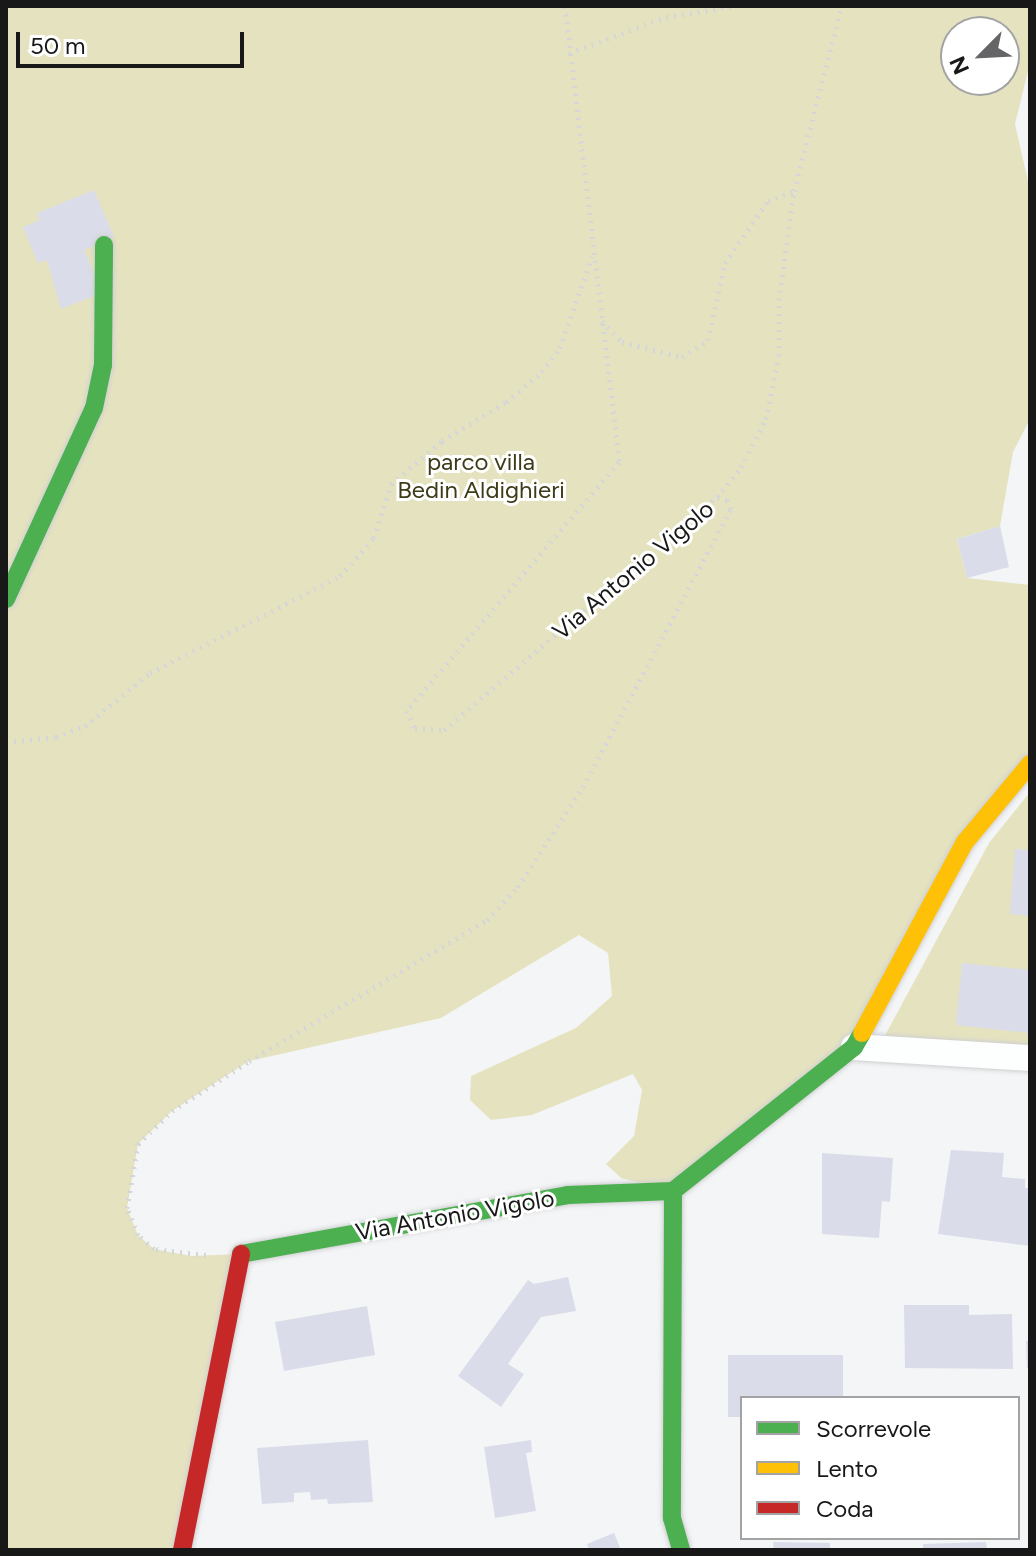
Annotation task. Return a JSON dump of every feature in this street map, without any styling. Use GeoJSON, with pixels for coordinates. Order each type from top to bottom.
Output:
{"type":"FeatureCollection","features":[{"type":"Feature","properties":{"kind":"street"},"geometry":{"type":"LineString","coordinates":[[6,599],[94,408],[103,365],[104,245]]}},
{"type":"Feature","properties":{"kind":"street"},"geometry":{"type":"LineString","coordinates":[[681,1550],[672,1518],[673,1191],[854,1047],[965,842],[1030,764]]}},
{"type":"Feature","properties":{"kind":"street"},"geometry":{"type":"LineString","coordinates":[[854,1047],[1030,1058]]}},
{"type":"Feature","properties":{"kind":"street","name":"Via Antonio Vigolo"},"geometry":{"type":"LineString","coordinates":[[239,1254],[568,1195],[673,1191]]}},
{"type":"Feature","properties":{"kind":"street"},"geometry":{"type":"LineString","coordinates":[[182,1550],[239,1254]]}},
{"type":"Feature","properties":{"kind":"path","name":"Via Antonio Vigolo"},"geometry":{"type":"LineString","coordinates":[[239,1254],[191,1256],[154,1249],[138,1235],[127,1208],[138,1144],[172,1111],[236,1069],[487,920],[518,887],[583,787],[731,509],[727,500],[717,497],[444,730],[415,728],[406,711],[619,462],[565,6]]}},
{"type":"Feature","properties":{"kind":"path"},"geometry":{"type":"LineString","coordinates":[[569,53],[666,17],[735,6]]}},
{"type":"Feature","properties":{"kind":"path"},"geometry":{"type":"LineString","coordinates":[[717,497],[766,419],[779,355],[779,300],[794,191],[842,6]]}},
{"type":"Feature","properties":{"kind":"path"},"geometry":{"type":"LineString","coordinates":[[602,321],[622,342],[682,357],[708,340],[725,263],[768,201],[794,191]]}},
{"type":"Feature","properties":{"kind":"path"},"geometry":{"type":"LineString","coordinates":[[6,742],[56,737],[85,726],[150,673],[340,576],[374,538],[391,484],[442,441],[506,402],[542,372],[560,348],[594,252]]}},
{"type":"Feature","properties":{"kind":"green space","name":"parco villa Bedin Aldighieri"},"geometry":{"type":"Polygon","coordinates":[[[6,6],[1030,6],[1030,63],[1015,124],[1030,190],[1030,419],[1013,452],[1000,526],[957,539],[967,578],[1030,585],[1030,755],[826,1074],[673,1191],[621,1178],[606,1164],[634,1136],[642,1090],[633,1074],[532,1115],[491,1120],[470,1100],[471,1076],[576,1028],[612,996],[608,953],[579,935],[441,1018],[249,1061],[172,1111],[138,1144],[127,1208],[138,1235],[154,1249],[191,1256],[239,1254],[182,1550],[6,1550],[6,6]]]}},
{"type":"Feature","properties":{"kind":"green space"},"geometry":{"type":"Polygon","coordinates":[[[1030,792],[1030,1054],[882,1041],[989,843],[1030,792]]]}},
{"type":"Feature","properties":{"kind":"building"},"geometry":{"type":"Polygon","coordinates":[[[94,190],[114,237],[84,250],[101,293],[61,309],[47,260],[38,263],[23,227],[40,220],[37,213],[94,190]]]}},
{"type":"Feature","properties":{"kind":"building"},"geometry":{"type":"Polygon","coordinates":[[[1000,526],[1009,567],[967,578],[957,539],[1000,526]]]}},
{"type":"Feature","properties":{"kind":"building"},"geometry":{"type":"Polygon","coordinates":[[[1015,849],[1030,850],[1030,916],[1010,914],[1015,849]]]}},
{"type":"Feature","properties":{"kind":"building"},"geometry":{"type":"Polygon","coordinates":[[[962,963],[1030,970],[1030,1033],[956,1025],[962,963]]]}},
{"type":"Feature","properties":{"kind":"building"},"geometry":{"type":"Polygon","coordinates":[[[951,1150],[1004,1153],[1002,1177],[1025,1179],[1025,1188],[1030,1188],[1030,1246],[938,1234],[951,1150]]]}},
{"type":"Feature","properties":{"kind":"building"},"geometry":{"type":"Polygon","coordinates":[[[822,1153],[893,1158],[890,1202],[882,1201],[879,1238],[822,1234],[822,1153]]]}},
{"type":"Feature","properties":{"kind":"building"},"geometry":{"type":"Polygon","coordinates":[[[568,1277],[576,1311],[541,1317],[508,1364],[524,1374],[501,1407],[458,1376],[528,1280],[534,1284],[568,1277]]]}},
{"type":"Feature","properties":{"kind":"building"},"geometry":{"type":"Polygon","coordinates":[[[904,1305],[969,1305],[969,1315],[1012,1314],[1013,1369],[905,1368],[904,1305]]]}},
{"type":"Feature","properties":{"kind":"building"},"geometry":{"type":"Polygon","coordinates":[[[367,1306],[375,1355],[284,1371],[275,1322],[367,1306]]]}},
{"type":"Feature","properties":{"kind":"building"},"geometry":{"type":"Polygon","coordinates":[[[1030,1340],[1030,1368],[1027,1368],[1026,1341],[1030,1340]]]}},
{"type":"Feature","properties":{"kind":"building"},"geometry":{"type":"Polygon","coordinates":[[[728,1355],[843,1355],[843,1396],[740,1396],[740,1417],[728,1417],[728,1355]]]}},
{"type":"Feature","properties":{"kind":"building"},"geometry":{"type":"Polygon","coordinates":[[[368,1440],[373,1502],[328,1504],[327,1499],[311,1500],[310,1492],[294,1493],[294,1502],[262,1504],[257,1448],[368,1440]]]}},
{"type":"Feature","properties":{"kind":"building"},"geometry":{"type":"Polygon","coordinates":[[[531,1440],[532,1452],[526,1453],[536,1511],[495,1518],[484,1447],[531,1440]]]}},
{"type":"Feature","properties":{"kind":"building"},"geometry":{"type":"Polygon","coordinates":[[[614,1533],[621,1550],[589,1550],[587,1544],[614,1533]]]}},
{"type":"Feature","properties":{"kind":"building"},"geometry":{"type":"Polygon","coordinates":[[[773,1542],[830,1543],[830,1550],[774,1550],[773,1542]]]}},
{"type":"Feature","properties":{"kind":"building"},"geometry":{"type":"Polygon","coordinates":[[[986,1542],[987,1550],[923,1550],[923,1544],[986,1542]]]}},
{"type":"Feature","properties":{"kind":"traffic: fast"},"geometry":{"type":"LineString","coordinates":[[6,599],[94,408],[103,365],[104,245]]}},
{"type":"Feature","properties":{"kind":"traffic: fast"},"geometry":{"type":"LineString","coordinates":[[241,1254],[568,1195],[673,1191],[854,1047],[862,1033]]}},
{"type":"Feature","properties":{"kind":"traffic: fast"},"geometry":{"type":"LineString","coordinates":[[673,1191],[672,1518],[681,1550]]}},
{"type":"Feature","properties":{"kind":"traffic: slow"},"geometry":{"type":"LineString","coordinates":[[862,1033],[965,842],[1030,764]]}},
{"type":"Feature","properties":{"kind":"traffic: jam"},"geometry":{"type":"LineString","coordinates":[[182,1550],[241,1254]]}}]}
